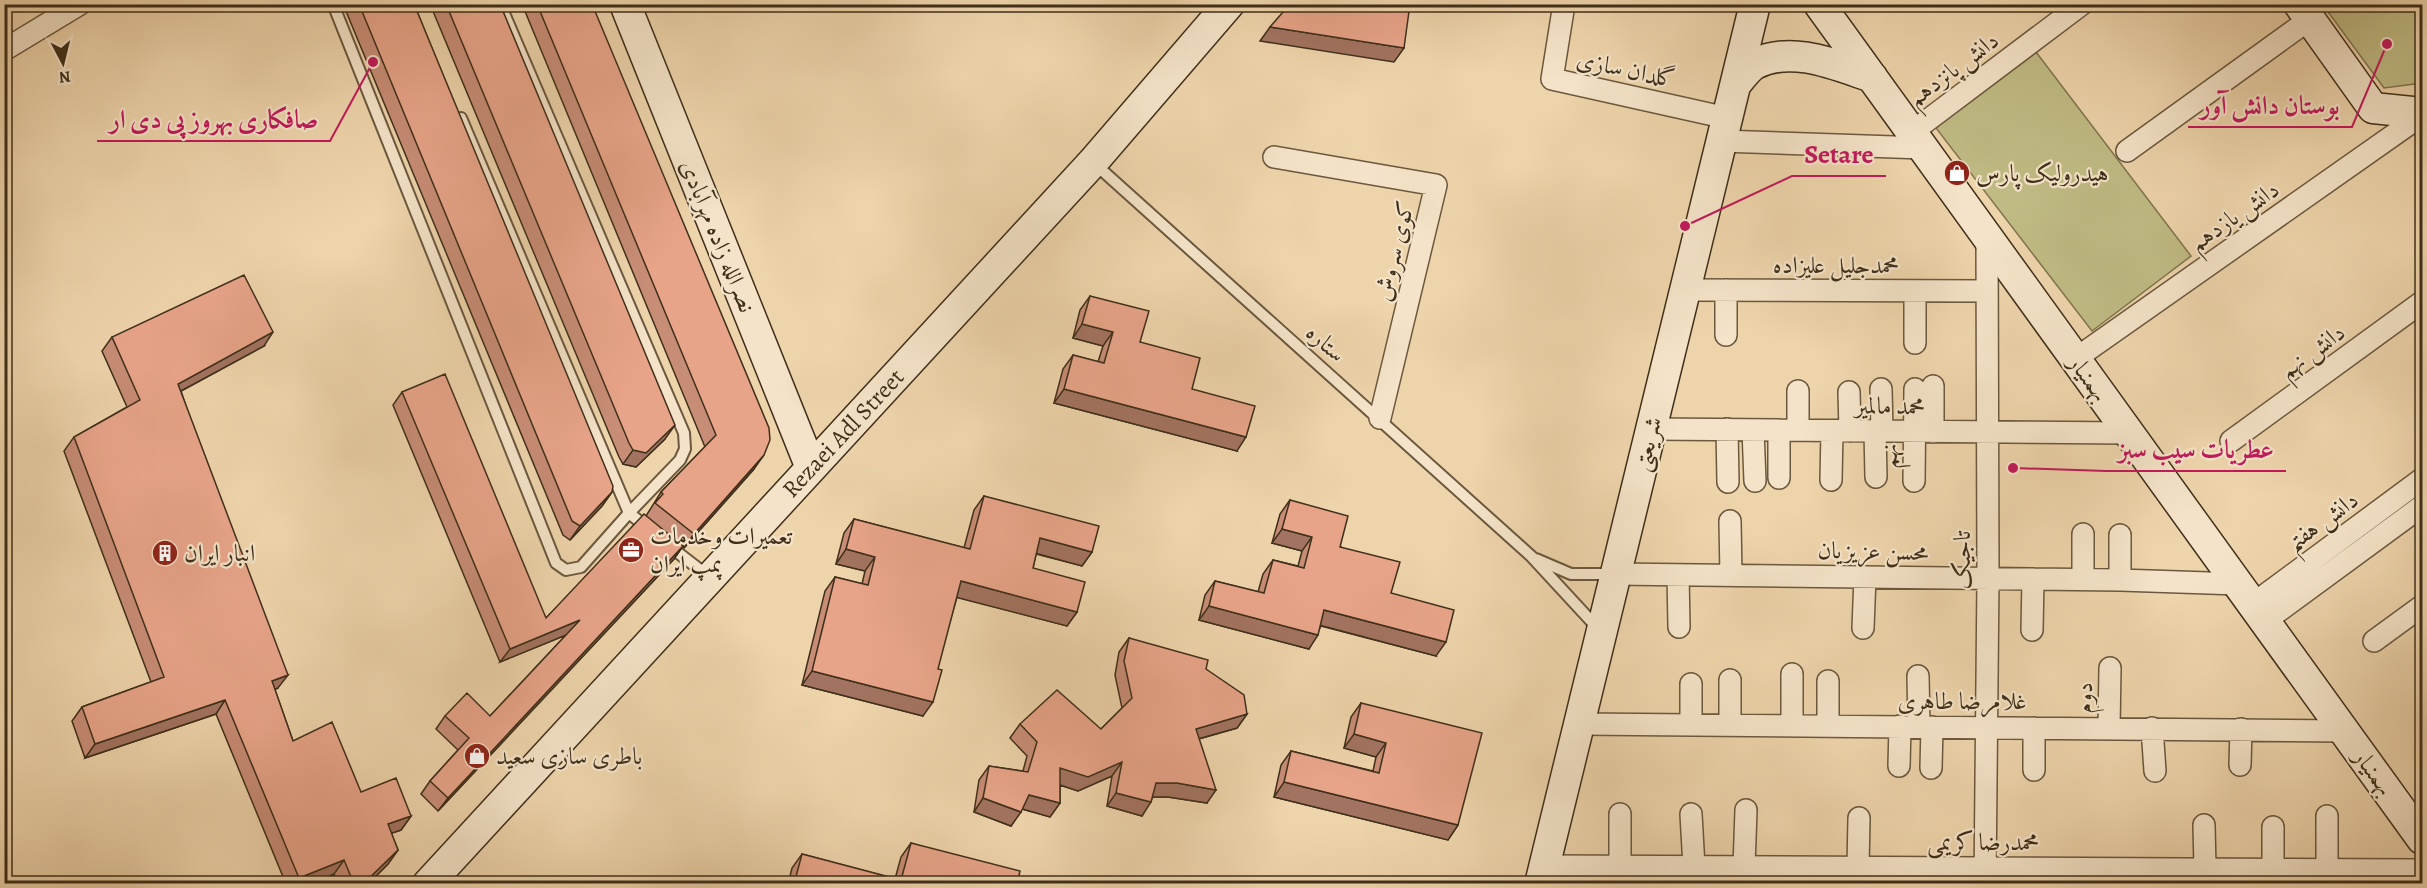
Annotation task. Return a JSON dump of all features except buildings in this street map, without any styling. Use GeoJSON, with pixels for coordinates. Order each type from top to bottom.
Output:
{"type":"FeatureCollection","features":[{"type":"Feature","properties":{"kind":"main road","name":"نصرالله زاده مهرآبادی"},"geometry":{"type":"LineString","coordinates":[[625,4],[811,468]]}},
{"type":"Feature","properties":{"kind":"main road","name":"Rezaei Adl Street"},"geometry":{"type":"LineString","coordinates":[[428,884],[1093,162],[1229,4]]}},
{"type":"Feature","properties":{"kind":"main road","name":"شریعتی"},"geometry":{"type":"LineString","coordinates":[[1547,875],[1584,724],[1599,638],[1621,574],[1748,72],[1755,4]]}},
{"type":"Feature","properties":{"kind":"main road","name":"بهمنیار"},"geometry":{"type":"LineString","coordinates":[[1819,4],[2422,839]]}},
{"type":"Feature","properties":{"kind":"main road"},"geometry":{"type":"LineString","coordinates":[[2305,12],[2373,108],[2422,114]]}},
{"type":"Feature","properties":{"kind":"main road"},"geometry":{"type":"LineString","coordinates":[[1748,72],[1779,56],[1804,57],[1872,77]]}},
{"type":"Feature","properties":{"kind":"street"},"geometry":{"type":"LineString","coordinates":[[4,50],[80,4]]}},
{"type":"Feature","properties":{"kind":"street","name":"گلدان سازی"},"geometry":{"type":"LineString","coordinates":[[1564,4],[1552,79],[1730,137]]}},
{"type":"Feature","properties":{"kind":"street","name":"دانش پانزدهم"},"geometry":{"type":"LineString","coordinates":[[1917,140],[2082,4]]}},
{"type":"Feature","properties":{"kind":"street"},"geometry":{"type":"LineString","coordinates":[[2127,151],[2305,12]]}},
{"type":"Feature","properties":{"kind":"street","name":"دانش یازدهم"},"geometry":{"type":"LineString","coordinates":[[2075,359],[2422,114]]}},
{"type":"Feature","properties":{"kind":"street"},"geometry":{"type":"LineString","coordinates":[[1730,137],[1917,140]]}},
{"type":"Feature","properties":{"kind":"street","name":"کوی سروش"},"geometry":{"type":"LineString","coordinates":[[1274,157],[1436,185],[1380,418]]}},
{"type":"Feature","properties":{"kind":"street","name":"تاجیک"},"geometry":{"type":"LineString","coordinates":[[1985,876],[1988,578],[1987,237]]}},
{"type":"Feature","properties":{"kind":"street","name":"محمدجلیل علیزاده"},"geometry":{"type":"LineString","coordinates":[[1694,290],[1987,291]]}},
{"type":"Feature","properties":{"kind":"street"},"geometry":{"type":"LineString","coordinates":[[1726,290],[1726,335]]}},
{"type":"Feature","properties":{"kind":"street"},"geometry":{"type":"LineString","coordinates":[[1915,291],[1916,343]]}},
{"type":"Feature","properties":{"kind":"street","name":"دانش نهم"},"geometry":{"type":"LineString","coordinates":[[2231,441],[2422,302]]}},
{"type":"Feature","properties":{"kind":"street","name":"نهم"},"geometry":{"type":"LineString","coordinates":[[1914,481],[1924,432],[1924,388]]}},
{"type":"Feature","properties":{"kind":"street"},"geometry":{"type":"LineString","coordinates":[[1876,477],[1881,389]]}},
{"type":"Feature","properties":{"kind":"street"},"geometry":{"type":"LineString","coordinates":[[1779,478],[1798,392]]}},
{"type":"Feature","properties":{"kind":"street"},"geometry":{"type":"LineString","coordinates":[[1831,480],[1849,392]]}},
{"type":"Feature","properties":{"kind":"street","name":"محمد مالمیر"},"geometry":{"type":"LineString","coordinates":[[1657,429],[2129,433]]}},
{"type":"Feature","properties":{"kind":"street"},"geometry":{"type":"LineString","coordinates":[[1727,429],[1728,482]]}},
{"type":"Feature","properties":{"kind":"street"},"geometry":{"type":"LineString","coordinates":[[1753,430],[1755,480]]}},
{"type":"Feature","properties":{"kind":"street","name":"دانش هفتم"},"geometry":{"type":"LineString","coordinates":[[2252,603],[2422,479]]}},
{"type":"Feature","properties":{"kind":"street","name":"دانش هفتم"},"geometry":{"type":"LineString","coordinates":[[2252,603],[2422,506]]}},
{"type":"Feature","properties":{"kind":"street"},"geometry":{"type":"LineString","coordinates":[[1730,520],[1731,575]]}},
{"type":"Feature","properties":{"kind":"street"},"geometry":{"type":"LineString","coordinates":[[2083,534],[2083,579]]}},
{"type":"Feature","properties":{"kind":"street"},"geometry":{"type":"LineString","coordinates":[[2120,535],[2120,580]]}},
{"type":"Feature","properties":{"kind":"street","name":"محسن عزیزیان"},"geometry":{"type":"LineString","coordinates":[[1621,574],[2120,580],[2252,603]]}},
{"type":"Feature","properties":{"kind":"street"},"geometry":{"type":"LineString","coordinates":[[1678,575],[1679,627]]}},
{"type":"Feature","properties":{"kind":"street"},"geometry":{"type":"LineString","coordinates":[[1863,628],[1865,577]]}},
{"type":"Feature","properties":{"kind":"street"},"geometry":{"type":"LineString","coordinates":[[2032,630],[2033,579]]}},
{"type":"Feature","properties":{"kind":"street"},"geometry":{"type":"LineString","coordinates":[[2374,641],[2422,606]]}},
{"type":"Feature","properties":{"kind":"street","name":"دوم"},"geometry":{"type":"LineString","coordinates":[[2109,728],[2110,668]]}},
{"type":"Feature","properties":{"kind":"street"},"geometry":{"type":"LineString","coordinates":[[1792,674],[1792,726]]}},
{"type":"Feature","properties":{"kind":"street"},"geometry":{"type":"LineString","coordinates":[[1918,676],[1917,727],[1931,768]]}},
{"type":"Feature","properties":{"kind":"street"},"geometry":{"type":"LineString","coordinates":[[1736,725],[1737,681]]}},
{"type":"Feature","properties":{"kind":"street"},"geometry":{"type":"LineString","coordinates":[[1828,681],[1828,726]]}},
{"type":"Feature","properties":{"kind":"street"},"geometry":{"type":"LineString","coordinates":[[1691,684],[1691,725]]}},
{"type":"Feature","properties":{"kind":"street","name":"غلامرضا طاهری"},"geometry":{"type":"LineString","coordinates":[[1584,724],[2344,731]]}},
{"type":"Feature","properties":{"kind":"street"},"geometry":{"type":"LineString","coordinates":[[1899,766],[1917,727]]}},
{"type":"Feature","properties":{"kind":"street"},"geometry":{"type":"LineString","coordinates":[[2034,728],[2034,770]]}},
{"type":"Feature","properties":{"kind":"street"},"geometry":{"type":"LineString","coordinates":[[2152,728],[2155,771]]}},
{"type":"Feature","properties":{"kind":"street"},"geometry":{"type":"LineString","coordinates":[[2240,765],[2241,729]]}},
{"type":"Feature","properties":{"kind":"street"},"geometry":{"type":"LineString","coordinates":[[1744,867],[1746,810]]}},
{"type":"Feature","properties":{"kind":"street"},"geometry":{"type":"LineString","coordinates":[[1620,814],[1620,866]]}},
{"type":"Feature","properties":{"kind":"street"},"geometry":{"type":"LineString","coordinates":[[1691,814],[1694,867]]}},
{"type":"Feature","properties":{"kind":"street"},"geometry":{"type":"LineString","coordinates":[[2327,816],[2327,876]]}},
{"type":"Feature","properties":{"kind":"street"},"geometry":{"type":"LineString","coordinates":[[1858,818],[1858,867]]}},
{"type":"Feature","properties":{"kind":"street"},"geometry":{"type":"LineString","coordinates":[[2204,825],[2205,868]]}},
{"type":"Feature","properties":{"kind":"street"},"geometry":{"type":"LineString","coordinates":[[2273,827],[2273,869]]}},
{"type":"Feature","properties":{"kind":"street","name":"محمدرضا کریمی"},"geometry":{"type":"LineString","coordinates":[[1547,875],[1620,866],[1858,867],[1985,876],[2182,876],[2205,868],[2239,876],[2273,869],[2327,876],[2356,876],[2422,870]]}},
{"type":"Feature","properties":{"kind":"lane"},"geometry":{"type":"LineString","coordinates":[[333,4],[556,563],[566,570],[581,567],[680,460],[685,449],[684,433],[500,4]]}},
{"type":"Feature","properties":{"kind":"lane"},"geometry":{"type":"LineString","coordinates":[[458,112],[629,513],[710,578]]}},
{"type":"Feature","properties":{"kind":"lane","name":"ستاره"},"geometry":{"type":"LineString","coordinates":[[1093,162],[1531,556],[1592,622],[1599,638]]}},
{"type":"Feature","properties":{"kind":"lane"},"geometry":{"type":"LineString","coordinates":[[1657,429],[1680,359]]}},
{"type":"Feature","properties":{"kind":"lane","name":"ستاره"},"geometry":{"type":"LineString","coordinates":[[1531,556],[1571,574],[1621,574]]}},
{"type":"Feature","properties":{"kind":"lane"},"geometry":{"type":"LineString","coordinates":[[1584,724],[1621,574]]}},
{"type":"Feature","properties":{"kind":"shaded area"},"geometry":{"type":"Polygon","coordinates":[[[2323,5],[2422,5],[2422,83],[2384,88],[2323,5]]]}},
{"type":"Feature","properties":{"kind":"shaded area"},"geometry":{"type":"Polygon","coordinates":[[[2036,52],[2191,256],[2092,331],[1936,128],[2036,52]]]}},
{"type":"Feature","properties":{"kind":"place","name":"بوستان دانش آور"},"geometry":{"type":"Point","coordinates":[2387,44]}},
{"type":"Feature","properties":{"kind":"place","name":"صافکاری بهروز پی دی ار"},"geometry":{"type":"Point","coordinates":[373,62]}},
{"type":"Feature","properties":{"kind":"place","name":"هیدرولیک پارس"},"geometry":{"type":"Point","coordinates":[1957,173]}},
{"type":"Feature","properties":{"kind":"place","name":"Setare"},"geometry":{"type":"Point","coordinates":[1685,226]}},
{"type":"Feature","properties":{"kind":"place","name":"عطریات سیب سبز"},"geometry":{"type":"Point","coordinates":[2013,468]}},
{"type":"Feature","properties":{"kind":"place","name":"تعمیرات وخدمات پمپ ایران"},"geometry":{"type":"Point","coordinates":[631,550]}},
{"type":"Feature","properties":{"kind":"place","name":"انبار ایران"},"geometry":{"type":"Point","coordinates":[165,553]}},
{"type":"Feature","properties":{"kind":"place","name":"باطری سازی سعید"},"geometry":{"type":"Point","coordinates":[477,756]}}]}
